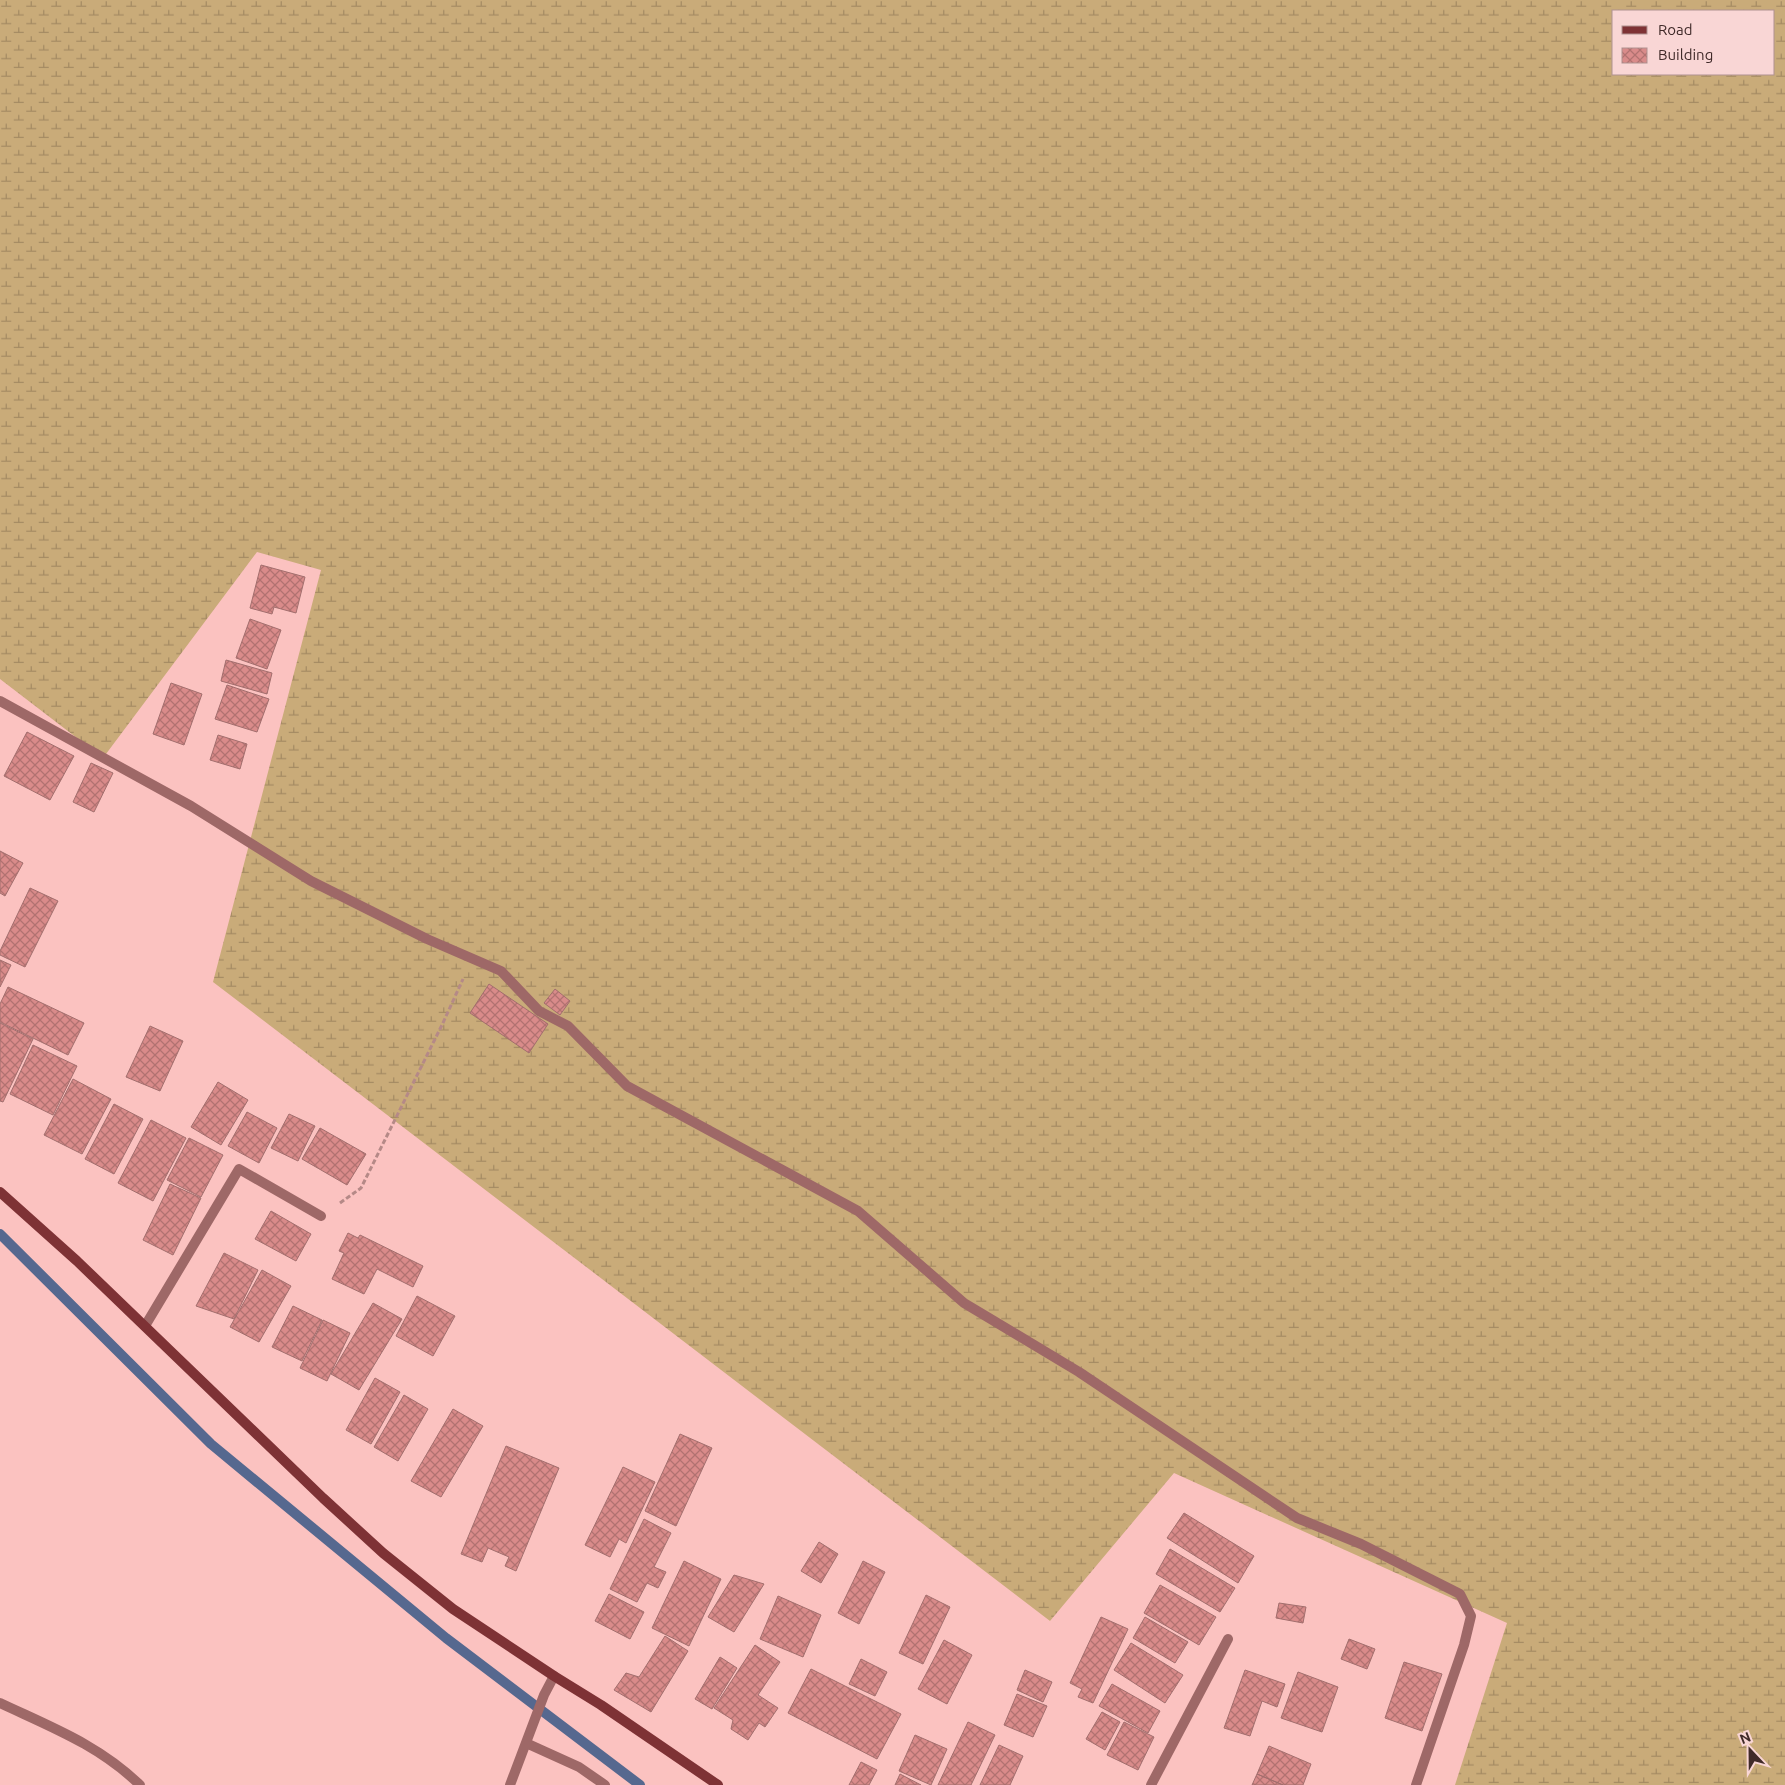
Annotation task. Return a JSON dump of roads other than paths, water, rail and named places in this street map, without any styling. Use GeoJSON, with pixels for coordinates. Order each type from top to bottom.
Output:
{"type":"FeatureCollection","features":[{"type":"Feature","properties":{"kind":"street"},"geometry":{"type":"LineString","coordinates":[[0,701],[191,806],[311,881],[427,939],[501,971],[539,1011],[568,1026],[627,1086],[858,1211],[964,1303],[1079,1372],[1297,1518],[1361,1544],[1460,1594],[1471,1616],[1464,1645],[1416,1785]]}},
{"type":"Feature","properties":{"kind":"street"},"geometry":{"type":"LineString","coordinates":[[145,1326],[239,1170],[321,1216]]}},
{"type":"Feature","properties":{"kind":"street"},"geometry":{"type":"LineString","coordinates":[[0,1192],[77,1261],[383,1553],[454,1610],[554,1676],[601,1704],[718,1785]]}},
{"type":"Feature","properties":{"kind":"street"},"geometry":{"type":"LineString","coordinates":[[1151,1785],[1228,1639]]}},
{"type":"Feature","properties":{"kind":"street"},"geometry":{"type":"LineString","coordinates":[[510,1785],[544,1695],[554,1676]]}},
{"type":"Feature","properties":{"kind":"street"},"geometry":{"type":"LineString","coordinates":[[0,1703],[87,1744],[126,1771],[140,1785]]}},
{"type":"Feature","properties":{"kind":"street"},"geometry":{"type":"LineString","coordinates":[[527,1738],[579,1767],[605,1785]]}},
{"type":"Feature","properties":{"kind":"waterway"},"geometry":{"type":"LineString","coordinates":[[0,1234],[211,1444],[446,1638],[640,1785]]}}]}
